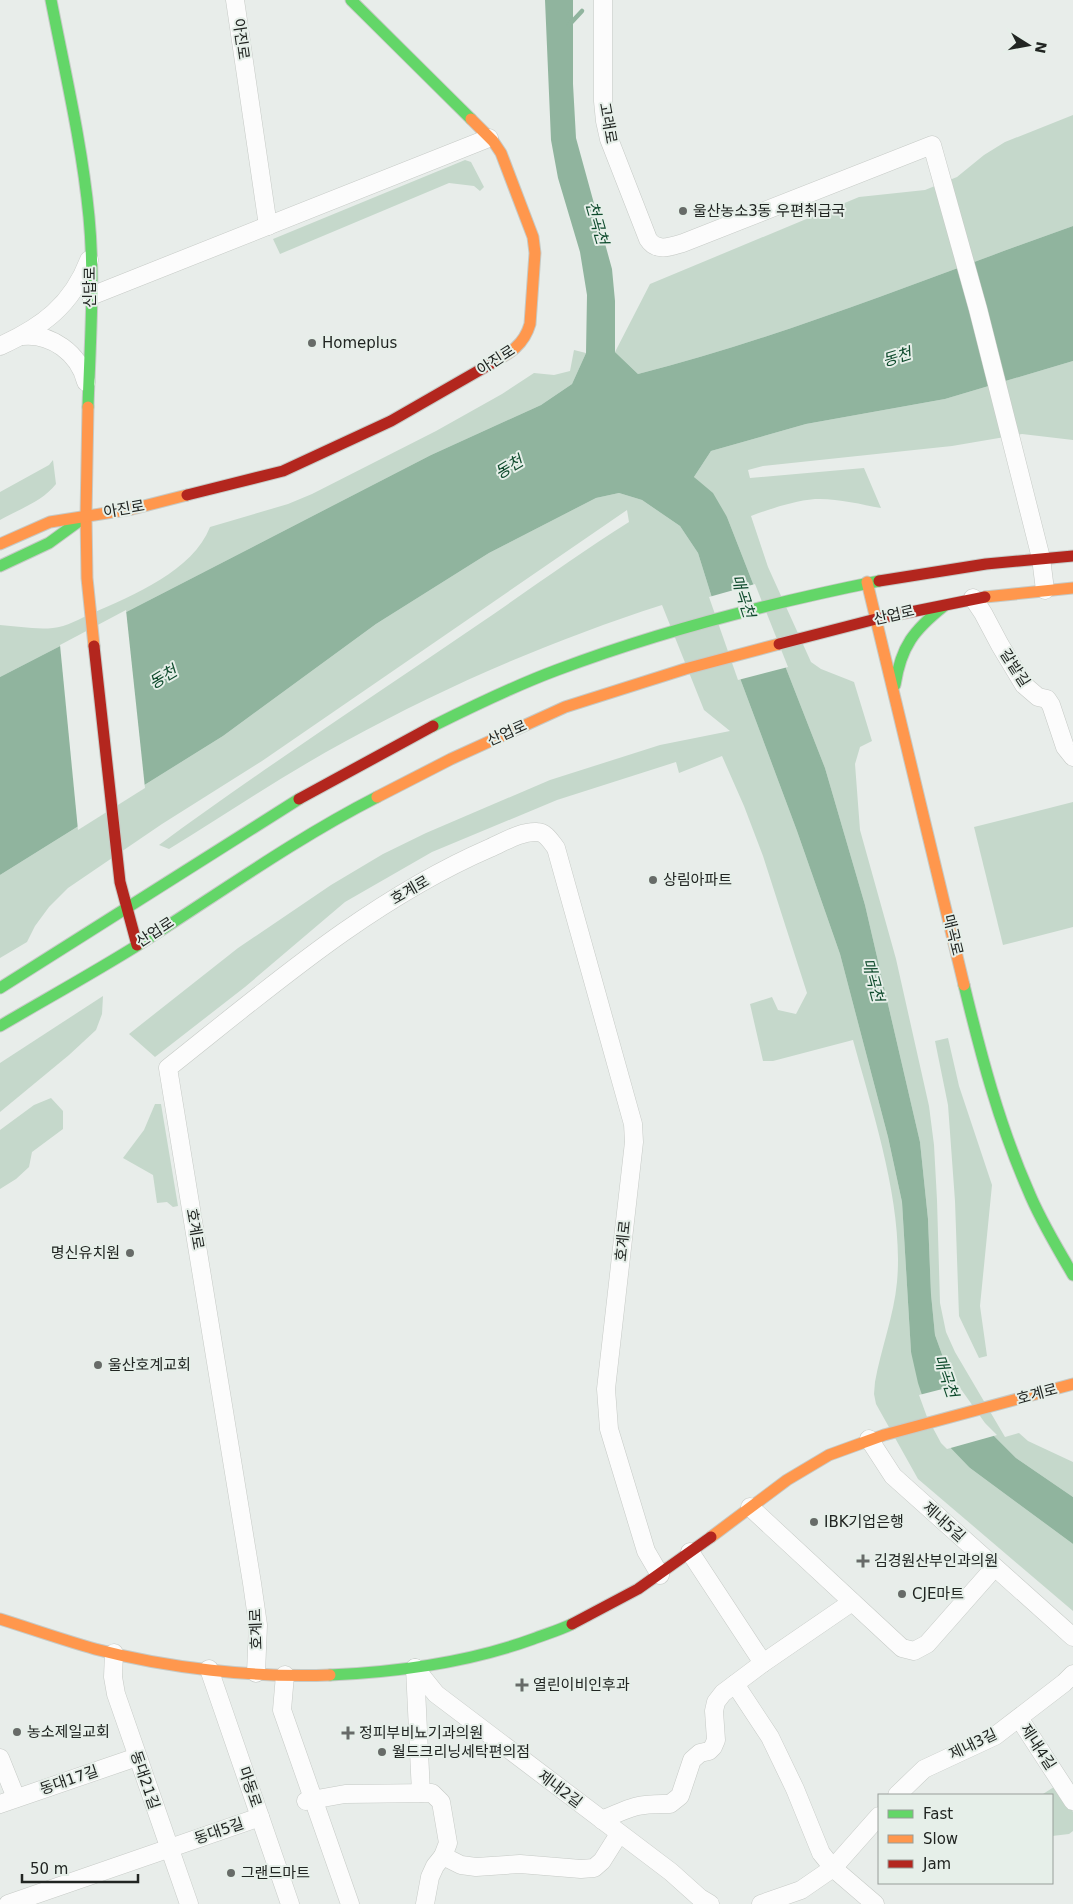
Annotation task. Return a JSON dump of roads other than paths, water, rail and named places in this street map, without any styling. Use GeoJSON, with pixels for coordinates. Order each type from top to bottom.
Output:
{"type":"FeatureCollection","features":[{"type":"Feature","properties":{"kind":"street","name":"신답로"},"geometry":{"type":"LineString","coordinates":[[51,0],[80,145],[89,219],[91,296],[86,516],[87,578],[120,882],[137,945]]}},
{"type":"Feature","properties":{"kind":"street","name":"아진로"},"geometry":{"type":"LineString","coordinates":[[235,0],[268,226]]}},
{"type":"Feature","properties":{"kind":"street","name":"아진로"},"geometry":{"type":"LineString","coordinates":[[0,544],[50,522],[132,509],[291,468],[399,416],[515,350],[527,334],[530,324],[535,245],[501,153],[489,138],[351,0]]}},
{"type":"Feature","properties":{"kind":"street","name":"고래로"},"geometry":{"type":"LineString","coordinates":[[603,0],[603,101],[609,139],[648,239],[650,243],[658,247],[673,247],[932,146],[978,309],[1041,558]]}},
{"type":"Feature","properties":{"kind":"street"},"geometry":{"type":"LineString","coordinates":[[91,296],[489,138]]}},
{"type":"Feature","properties":{"kind":"street"},"geometry":{"type":"LineString","coordinates":[[0,346],[37,328],[68,298],[82,276],[90,255]]}},
{"type":"Feature","properties":{"kind":"street"},"geometry":{"type":"LineString","coordinates":[[22,336],[39,336],[66,349],[81,367],[88,393]]}},
{"type":"Feature","properties":{"kind":"street"},"geometry":{"type":"LineString","coordinates":[[0,566],[49,543],[86,516]]}},
{"type":"Feature","properties":{"kind":"street"},"geometry":{"type":"LineString","coordinates":[[0,988],[322,785],[438,723],[552,671],[669,632],[797,598],[867,582],[968,566],[1073,556]]}},
{"type":"Feature","properties":{"kind":"street"},"geometry":{"type":"LineString","coordinates":[[1041,558],[1046,590]]}},
{"type":"Feature","properties":{"kind":"street","name":"매곡로"},"geometry":{"type":"LineString","coordinates":[[867,582],[973,1020],[999,1113],[1011,1151],[1039,1217],[1073,1275]]}},
{"type":"Feature","properties":{"kind":"street","name":"산업로"},"geometry":{"type":"LineString","coordinates":[[0,1026],[137,945],[208,898],[338,817],[451,759],[566,707],[685,669],[876,619],[973,598],[1073,588]]}},
{"type":"Feature","properties":{"kind":"street","name":"갈밭길"},"geometry":{"type":"LineString","coordinates":[[973,598],[1024,685],[1038,697],[1047,700],[1051,705],[1066,747],[1073,757]]}},
{"type":"Feature","properties":{"kind":"street"},"geometry":{"type":"LineString","coordinates":[[894,693],[898,660],[906,644],[923,623],[948,603]]}},
{"type":"Feature","properties":{"kind":"street","name":"호계로"},"geometry":{"type":"LineString","coordinates":[[256,1673],[258,1625],[252,1583],[168,1068],[276,983],[370,913],[420,883],[476,854],[523,834],[538,832],[549,838],[556,848],[633,1124],[634,1142],[606,1389],[606,1408],[609,1429],[646,1551],[660,1575]]}},
{"type":"Feature","properties":{"kind":"street","name":"호계로"},"geometry":{"type":"LineString","coordinates":[[0,1619],[114,1653],[209,1669],[284,1675],[339,1675],[415,1668],[504,1651],[578,1623],[622,1599],[660,1575],[788,1478],[827,1456],[870,1438],[1073,1384]]}},
{"type":"Feature","properties":{"kind":"street"},"geometry":{"type":"LineString","coordinates":[[1053,1389],[1073,1393]]}},
{"type":"Feature","properties":{"kind":"street","name":"제내5길"},"geometry":{"type":"LineString","coordinates":[[870,1438],[893,1476],[1073,1637]]}},
{"type":"Feature","properties":{"kind":"street"},"geometry":{"type":"LineString","coordinates":[[750,1507],[902,1648],[914,1651],[926,1644],[994,1568]]}},
{"type":"Feature","properties":{"kind":"street"},"geometry":{"type":"LineString","coordinates":[[690,1552],[763,1663]]}},
{"type":"Feature","properties":{"kind":"street"},"geometry":{"type":"LineString","coordinates":[[602,1820],[631,1807],[647,1804],[670,1804],[680,1796],[692,1760],[700,1753],[709,1751],[714,1747],[716,1740],[714,1711],[716,1702],[723,1693],[852,1602]]}},
{"type":"Feature","properties":{"kind":"street","name":"동대21길"},"geometry":{"type":"LineString","coordinates":[[114,1653],[112,1677],[116,1694],[189,1904]]}},
{"type":"Feature","properties":{"kind":"street"},"geometry":{"type":"LineString","coordinates":[[415,1668],[421,1793]]}},
{"type":"Feature","properties":{"kind":"street","name":"제내2길"},"geometry":{"type":"LineString","coordinates":[[415,1668],[436,1694],[671,1872],[700,1898],[710,1904]]}},
{"type":"Feature","properties":{"kind":"street","name":"마동로"},"geometry":{"type":"LineString","coordinates":[[209,1669],[290,1904]]}},
{"type":"Feature","properties":{"kind":"street","name":"제내3길"},"geometry":{"type":"LineString","coordinates":[[898,1794],[924,1769],[995,1736],[1073,1674]]}},
{"type":"Feature","properties":{"kind":"street"},"geometry":{"type":"LineString","coordinates":[[284,1675],[282,1710],[310,1800],[350,1904]]}},
{"type":"Feature","properties":{"kind":"street"},"geometry":{"type":"LineString","coordinates":[[735,1684],[770,1737],[796,1789],[821,1853],[833,1868],[875,1904]]}},
{"type":"Feature","properties":{"kind":"street","name":"제내4길"},"geometry":{"type":"LineString","coordinates":[[1019,1718],[1073,1801]]}},
{"type":"Feature","properties":{"kind":"street","name":"동대17길"},"geometry":{"type":"LineString","coordinates":[[8,1801],[137,1757]]}},
{"type":"Feature","properties":{"kind":"street"},"geometry":{"type":"LineString","coordinates":[[0,1758],[8,1801]]}},
{"type":"Feature","properties":{"kind":"street"},"geometry":{"type":"LineString","coordinates":[[310,1800],[344,1794],[432,1793],[441,1802],[448,1843],[443,1856],[435,1866],[430,1877],[425,1904]]}},
{"type":"Feature","properties":{"kind":"street","name":"동대5길"},"geometry":{"type":"LineString","coordinates":[[8,1904],[260,1816]]}},
{"type":"Feature","properties":{"kind":"street"},"geometry":{"type":"LineString","coordinates":[[761,1904],[801,1890],[833,1868],[878,1817]]}},
{"type":"Feature","properties":{"kind":"street"},"geometry":{"type":"LineString","coordinates":[[443,1856],[461,1865],[476,1867],[520,1864],[581,1869],[594,1868],[602,1860],[619,1834]]}},
{"type":"Feature","properties":{"kind":"water"},"geometry":{"type":"Polygon","coordinates":[[[545,0],[573,0],[573,84],[576,138],[612,269],[615,301],[615,352],[638,374],[694,359],[803,324],[1073,226],[1073,361],[945,399],[806,424],[711,451],[694,477],[713,493],[727,517],[825,768],[865,905],[920,1142],[928,1219],[931,1294],[935,1335],[952,1382],[983,1425],[1016,1458],[1073,1497],[1073,1544],[970,1468],[944,1441],[929,1416],[918,1383],[911,1352],[902,1202],[888,1137],[840,954],[797,831],[722,630],[698,553],[680,526],[642,500],[619,493],[596,498],[489,553],[376,624],[223,736],[0,875],[0,677],[431,455],[541,405],[572,384],[586,353],[587,295],[580,252],[558,178],[551,140],[545,0]]]}},
{"type":"Feature","properties":{"kind":"waterway"},"geometry":{"type":"LineString","coordinates":[[569,25],[582,11]]}},
{"type":"Feature","properties":{"kind":"place","name":"울산농소3동 우편취급국"},"geometry":{"type":"Point","coordinates":[683,211]}},
{"type":"Feature","properties":{"kind":"place","name":"Homeplus"},"geometry":{"type":"Point","coordinates":[312,343]}},
{"type":"Feature","properties":{"kind":"place","name":"상림아파트"},"geometry":{"type":"Point","coordinates":[653,880]}},
{"type":"Feature","properties":{"kind":"place","name":"명신유치원"},"geometry":{"type":"Point","coordinates":[130,1253]}},
{"type":"Feature","properties":{"kind":"place","name":"울산호계교회"},"geometry":{"type":"Point","coordinates":[98,1365]}},
{"type":"Feature","properties":{"kind":"place","name":"IBK기업은행"},"geometry":{"type":"Point","coordinates":[814,1522]}},
{"type":"Feature","properties":{"kind":"place","name":"김경원산부인과의원"},"geometry":{"type":"Point","coordinates":[863,1561]}},
{"type":"Feature","properties":{"kind":"place","name":"CJE마트"},"geometry":{"type":"Point","coordinates":[902,1594]}},
{"type":"Feature","properties":{"kind":"place","name":"열린이비인후과"},"geometry":{"type":"Point","coordinates":[522,1685]}},
{"type":"Feature","properties":{"kind":"place","name":"농소제일교회"},"geometry":{"type":"Point","coordinates":[17,1732]}},
{"type":"Feature","properties":{"kind":"place","name":"정피부비뇨기과의원"},"geometry":{"type":"Point","coordinates":[348,1733]}},
{"type":"Feature","properties":{"kind":"place","name":"월드크리닝세탁편의점"},"geometry":{"type":"Point","coordinates":[382,1752]}},
{"type":"Feature","properties":{"kind":"place","name":"그랜드마트"},"geometry":{"type":"Point","coordinates":[231,1873]}},
{"type":"Feature","properties":{"kind":"water label","name":"천곡천"},"geometry":{"type":"Point","coordinates":[597,223]}},
{"type":"Feature","properties":{"kind":"water label","name":"동천"},"geometry":{"type":"Point","coordinates":[897,357]}},
{"type":"Feature","properties":{"kind":"water label","name":"동천"},"geometry":{"type":"Point","coordinates":[509,467]}},
{"type":"Feature","properties":{"kind":"water label","name":"매곡천"},"geometry":{"type":"Point","coordinates":[743,596]}},
{"type":"Feature","properties":{"kind":"water label","name":"동천"},"geometry":{"type":"Point","coordinates":[163,677]}},
{"type":"Feature","properties":{"kind":"water label","name":"매곡천"},"geometry":{"type":"Point","coordinates":[873,980]}},
{"type":"Feature","properties":{"kind":"water label","name":"매곡천"},"geometry":{"type":"Point","coordinates":[946,1376]}}]}
